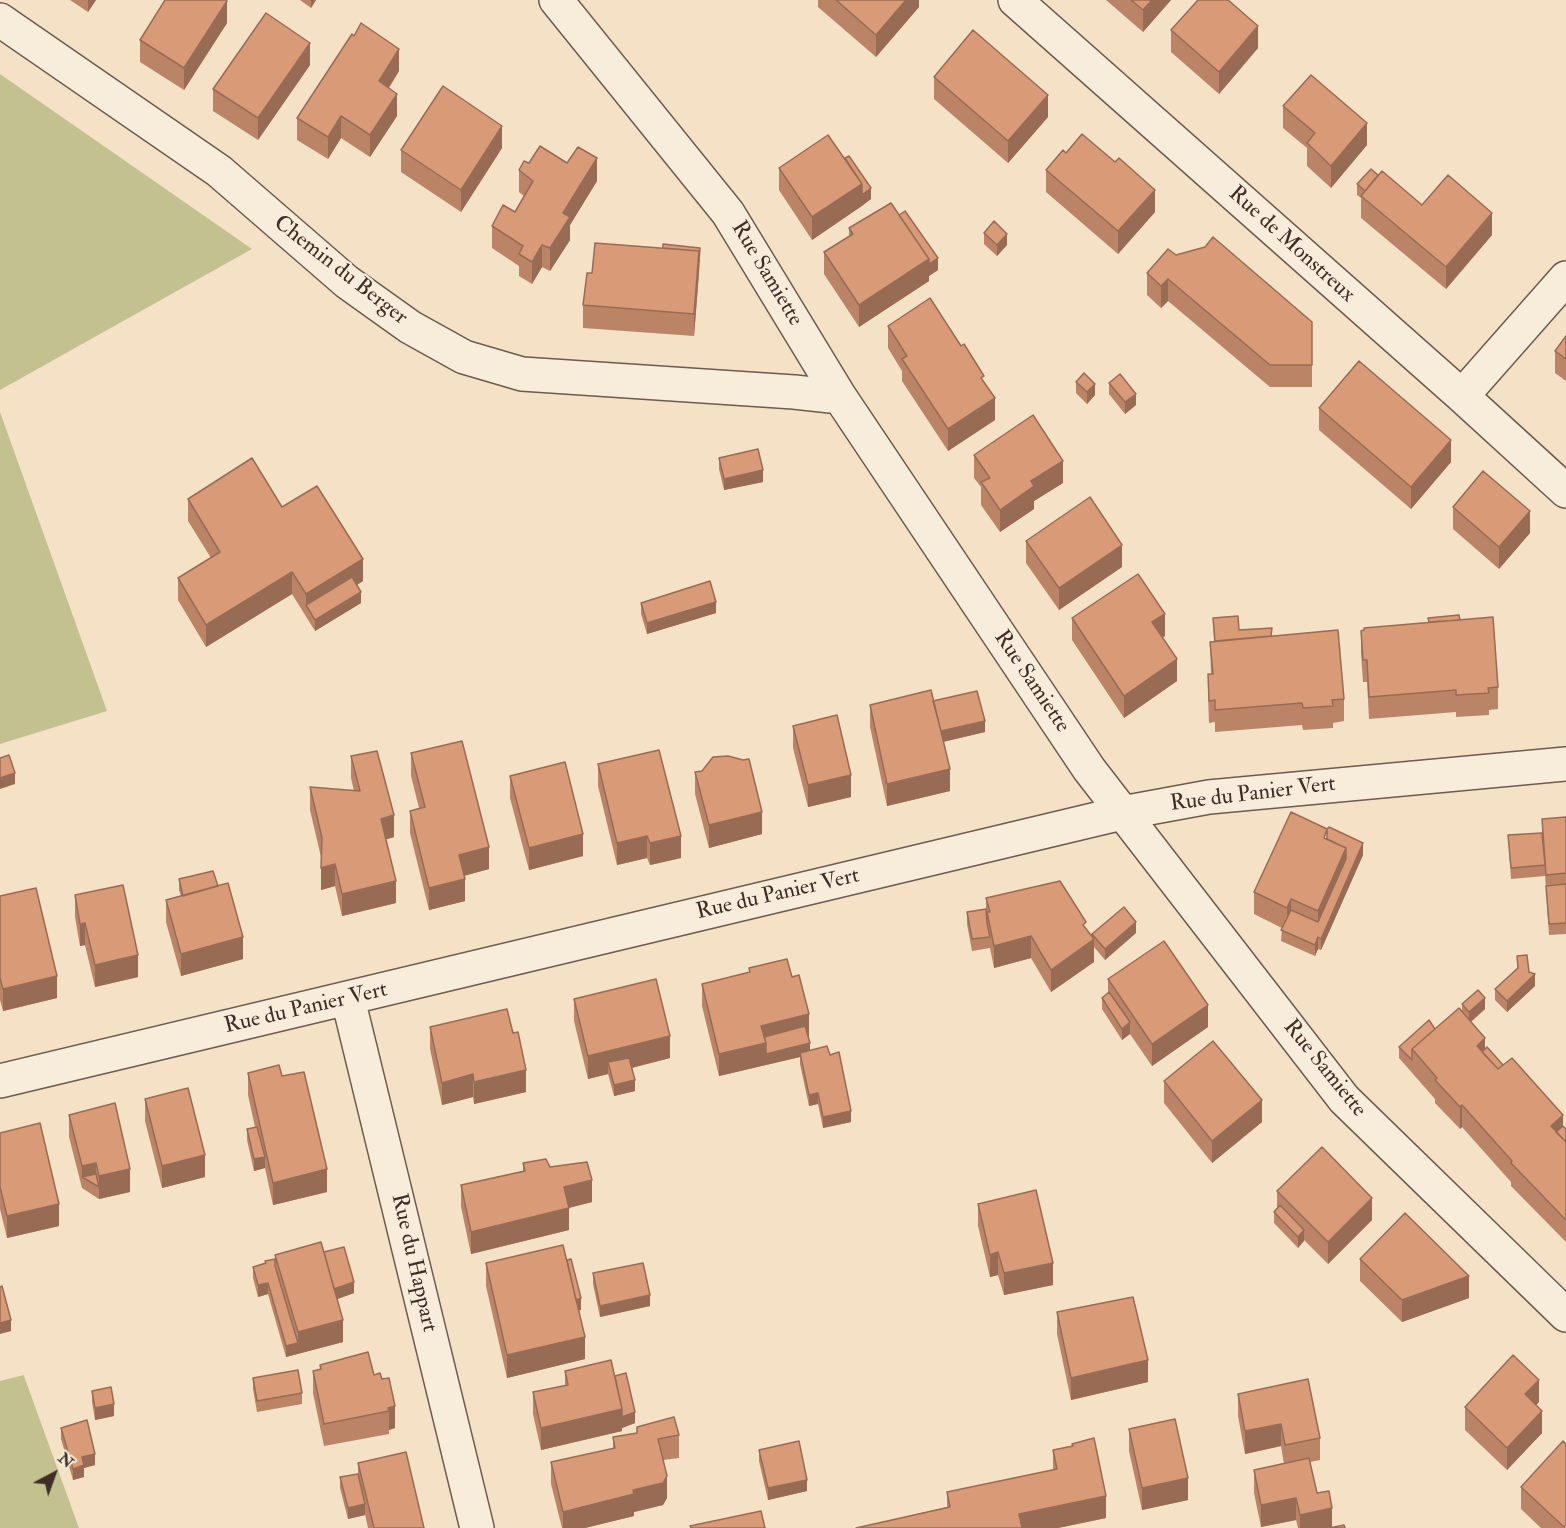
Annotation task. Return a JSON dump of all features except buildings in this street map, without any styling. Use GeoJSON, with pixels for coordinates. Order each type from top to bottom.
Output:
{"type":"FeatureCollection","features":[{"type":"Feature","properties":{"kind":"street","name":"Rue Samiette"},"geometry":{"type":"LineString","coordinates":[[556,0],[728,213],[840,398],[1089,769],[1122,813],[1344,1099],[1566,1315]]}},
{"type":"Feature","properties":{"kind":"street","name":"Rue de Monstreux"},"geometry":{"type":"LineString","coordinates":[[1015,0],[1566,491]]}},
{"type":"Feature","properties":{"kind":"street","name":"Chemin du Berger"},"geometry":{"type":"LineString","coordinates":[[0,20],[219,171],[347,282],[410,327],[464,357],[522,374],[794,392],[840,398]]}},
{"type":"Feature","properties":{"kind":"street"},"geometry":{"type":"LineString","coordinates":[[1462,396],[1566,278]]}},
{"type":"Feature","properties":{"kind":"street","name":"Rue du Panier Vert"},"geometry":{"type":"LineString","coordinates":[[0,1081],[1122,813],[1209,797],[1566,765]]}},
{"type":"Feature","properties":{"kind":"street","name":"Rue du Happart"},"geometry":{"type":"LineString","coordinates":[[348,999],[477,1528]]}},
{"type":"Feature","properties":{"kind":"shaded area"},"geometry":{"type":"Polygon","coordinates":[[[0,74],[252,249],[0,390],[0,74]]]}},
{"type":"Feature","properties":{"kind":"shaded area"},"geometry":{"type":"Polygon","coordinates":[[[0,412],[107,711],[0,744],[0,412]]]}},
{"type":"Feature","properties":{"kind":"shaded area"},"geometry":{"type":"Polygon","coordinates":[[[24,1375],[79,1528],[0,1528],[0,1381],[24,1375]]]}}]}
